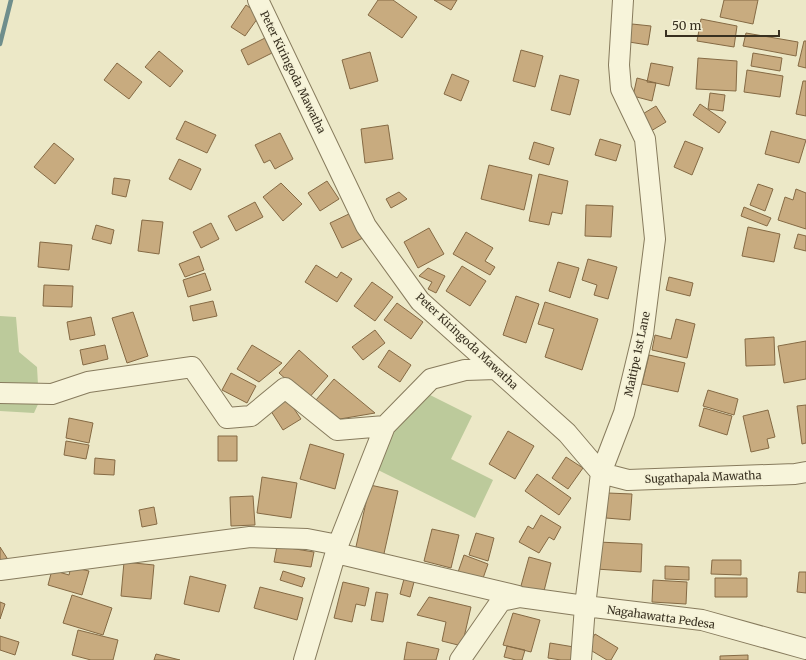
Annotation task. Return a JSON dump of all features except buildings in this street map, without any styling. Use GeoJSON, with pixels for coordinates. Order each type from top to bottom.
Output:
{"type":"FeatureCollection","features":[{"type":"Feature","properties":{"kind":"street","name":"Peter Kiringoda Mawatha"},"geometry":{"type":"LineString","coordinates":[[258,0],[366,226],[420,301],[568,433],[601,473]]}},
{"type":"Feature","properties":{"kind":"street","name":"Maitipe 1st Lane"},"geometry":{"type":"LineString","coordinates":[[580,660],[601,473],[624,413],[643,334],[655,239],[645,139],[621,90],[619,65],[623,0]]}},
{"type":"Feature","properties":{"kind":"street"},"geometry":{"type":"LineString","coordinates":[[0,393],[52,394],[88,382],[192,368],[227,418],[250,416],[285,388],[337,430],[385,426]]}},
{"type":"Feature","properties":{"kind":"street"},"geometry":{"type":"LineString","coordinates":[[304,660],[337,549],[385,426],[431,379],[465,370],[496,369]]}},
{"type":"Feature","properties":{"kind":"street","name":"Sugathapala Mawatha"},"geometry":{"type":"LineString","coordinates":[[601,473],[628,480],[795,474],[806,472]]}},
{"type":"Feature","properties":{"kind":"street","name":"Nagahawatta Pedesa"},"geometry":{"type":"LineString","coordinates":[[0,570],[250,537],[307,539],[337,549],[520,597],[702,620],[806,649]]}},
{"type":"Feature","properties":{"kind":"street"},"geometry":{"type":"LineString","coordinates":[[460,660],[501,601],[520,597]]}},
{"type":"Feature","properties":{"kind":"green space"},"geometry":{"type":"Polygon","coordinates":[[[0,316],[16,317],[19,352],[37,367],[39,402],[34,413],[0,411],[0,316]]]}},
{"type":"Feature","properties":{"kind":"green space"},"geometry":{"type":"Polygon","coordinates":[[[428,394],[472,416],[451,459],[493,480],[475,518],[378,470],[393,431],[428,394]]]}},
{"type":"Feature","properties":{"kind":"waterway"},"geometry":{"type":"LineString","coordinates":[[0,44],[11,0]]}}]}
